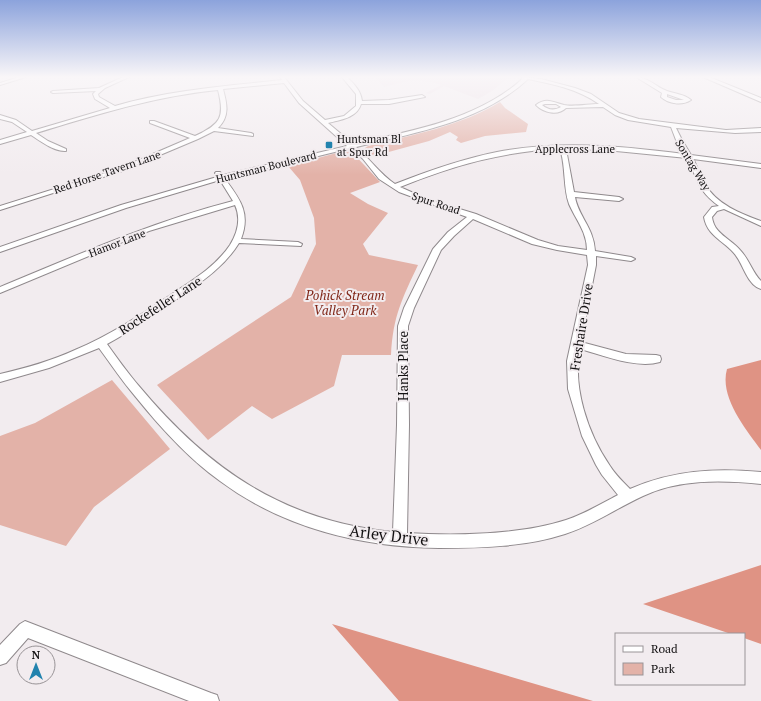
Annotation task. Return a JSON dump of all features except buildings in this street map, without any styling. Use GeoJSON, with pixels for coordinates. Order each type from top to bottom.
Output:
{"type":"FeatureCollection","features":[{"type":"Feature","properties":{"kind":"street"},"geometry":{"type":"LineString","coordinates":[[0,142],[108,110]]}},
{"type":"Feature","properties":{"kind":"street","name":"Red Horse Tavern Lane"},"geometry":{"type":"LineString","coordinates":[[0,208],[120,170],[196,138],[214,129],[222,121],[226,113],[225,110]]}},
{"type":"Feature","properties":{"kind":"street","name":"Spur Road"},"geometry":{"type":"LineString","coordinates":[[310,110],[365,158],[381,178],[411,196],[473,216],[535,242],[630,259]]}},
{"type":"Feature","properties":{"kind":"street"},"geometry":{"type":"LineString","coordinates":[[324,122],[350,115],[357,110]]}},
{"type":"Feature","properties":{"kind":"street","name":"Huntsman Boulevard"},"geometry":{"type":"LineString","coordinates":[[350,144],[465,110]]}},
{"type":"Feature","properties":{"kind":"street","name":"Huntsman Boulevard"},"geometry":{"type":"LineString","coordinates":[[14,237],[108,204],[350,144],[433,126],[476,110]]}},
{"type":"Feature","properties":{"kind":"street"},"geometry":{"type":"LineString","coordinates":[[609,110],[632,119],[672,126],[732,132],[761,130]]}},
{"type":"Feature","properties":{"kind":"street"},"geometry":{"type":"LineString","coordinates":[[0,117],[14,120],[46,142],[64,150]]}},
{"type":"Feature","properties":{"kind":"street"},"geometry":{"type":"LineString","coordinates":[[152,122],[196,138]]}},
{"type":"Feature","properties":{"kind":"street","name":"Sontag Way"},"geometry":{"type":"LineString","coordinates":[[672,126],[678,141],[690,157],[703,187],[726,207],[761,224]]}},
{"type":"Feature","properties":{"kind":"street"},"geometry":{"type":"LineString","coordinates":[[214,129],[251,135]]}},
{"type":"Feature","properties":{"kind":"street","name":"Applecross Lane"},"geometry":{"type":"LineString","coordinates":[[395,187],[437,170],[474,159],[513,151],[562,147],[608,149],[761,166]]}},
{"type":"Feature","properties":{"kind":"street","name":"Freshaire Drive"},"geometry":{"type":"LineString","coordinates":[[562,147],[565,155],[573,206],[589,235],[592,253],[592,265],[572,366],[573,389],[588,436],[600,461],[606,471],[628,497]]}},
{"type":"Feature","properties":{"kind":"street","name":"Huntsman Boulevard"},"geometry":{"type":"LineString","coordinates":[[0,250],[112,210],[219,176]]}},
{"type":"Feature","properties":{"kind":"street","name":"Rockefeller Lane"},"geometry":{"type":"LineString","coordinates":[[0,378],[49,364],[100,343],[141,319],[208,274],[227,255],[236,241],[242,222],[240,209],[219,176]]}},
{"type":"Feature","properties":{"kind":"street"},"geometry":{"type":"LineString","coordinates":[[570,194],[619,199]]}},
{"type":"Feature","properties":{"kind":"street","name":"Hamor Lane"},"geometry":{"type":"LineString","coordinates":[[0,290],[147,231],[205,210],[236,202]]}},
{"type":"Feature","properties":{"kind":"street"},"geometry":{"type":"LineString","coordinates":[[726,207],[712,211],[708,217],[709,224],[716,234],[737,252],[753,279],[761,286]]}},
{"type":"Feature","properties":{"kind":"street","name":"Hanks Place"},"geometry":{"type":"LineString","coordinates":[[400,540],[404,425],[403,326],[409,308],[437,249],[451,234],[473,216]]}},
{"type":"Feature","properties":{"kind":"street"},"geometry":{"type":"LineString","coordinates":[[236,241],[298,244]]}},
{"type":"Feature","properties":{"kind":"street","name":"Arley Drive"},"geometry":{"type":"LineString","coordinates":[[100,343],[139,394],[193,451],[212,468],[244,491],[285,512],[330,527],[400,540],[433,541],[503,539],[531,535],[566,527],[651,486],[677,480],[721,476],[761,478]]}},
{"type":"Feature","properties":{"kind":"street"},"geometry":{"type":"LineString","coordinates":[[576,344],[631,359],[644,361],[656,359]]}},
{"type":"Feature","properties":{"kind":"street"},"geometry":{"type":"LineString","coordinates":[[0,657],[25,629],[211,701]]}},
{"type":"Feature","properties":{"kind":"green space"},"geometry":{"type":"Polygon","coordinates":[[[485,110],[507,110],[528,124],[526,132],[485,136],[461,143],[456,140],[458,137],[450,132],[429,141],[374,156],[365,148],[453,124],[485,110]]]}},
{"type":"Feature","properties":{"kind":"green space","name":"Pohick Stream Valley Park"},"geometry":{"type":"Polygon","coordinates":[[[344,151],[352,152],[380,182],[350,193],[368,204],[388,213],[363,244],[369,255],[418,265],[407,288],[396,318],[391,355],[342,355],[334,386],[272,419],[252,406],[208,440],[157,385],[291,297],[316,244],[314,218],[300,180],[288,166],[344,151]]]}},
{"type":"Feature","properties":{"kind":"green space"},"geometry":{"type":"Polygon","coordinates":[[[112,380],[170,449],[94,507],[66,546],[0,525],[0,436],[35,423],[112,380]]]}},
{"type":"Feature","properties":{"kind":"shaded area"},"geometry":{"type":"Polygon","coordinates":[[[761,360],[761,450],[735,412],[727,391],[726,380],[727,369],[761,360]]]}},
{"type":"Feature","properties":{"kind":"shaded area"},"geometry":{"type":"Polygon","coordinates":[[[761,565],[761,644],[745,638],[745,633],[728,633],[643,604],[761,565]]]}},
{"type":"Feature","properties":{"kind":"shaded area"},"geometry":{"type":"Polygon","coordinates":[[[332,624],[593,701],[399,701],[332,624]]]}},
{"type":"Feature","properties":{"kind":"place","name":"Huntsman Bl at Spur Rd"},"geometry":{"type":"Point","coordinates":[329,145]}}]}
